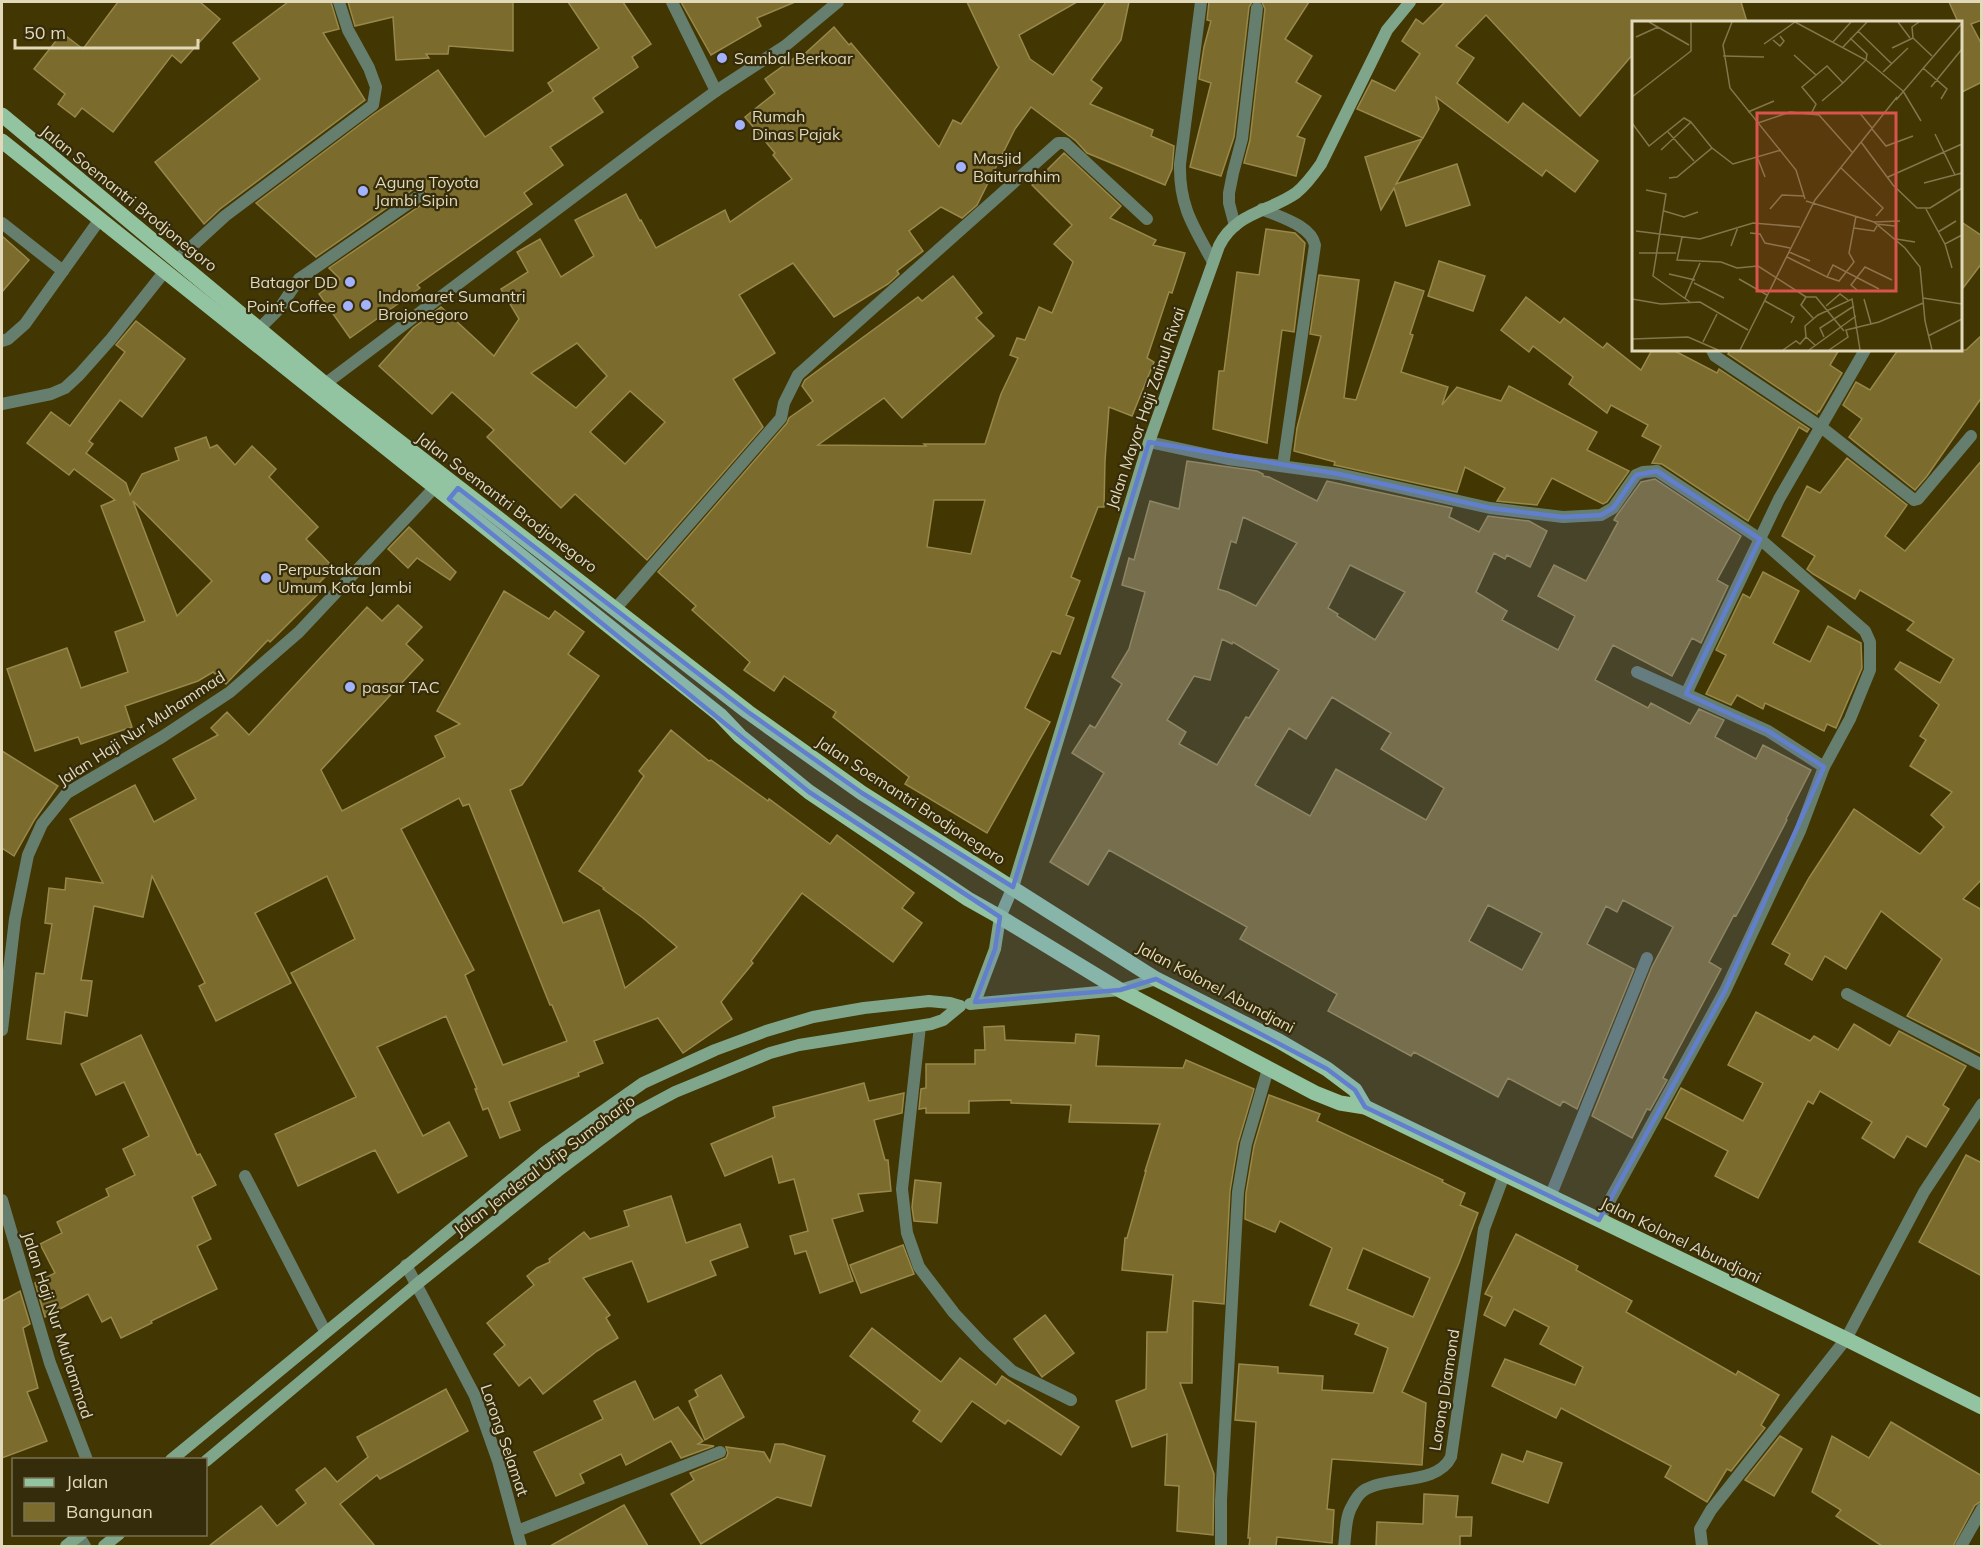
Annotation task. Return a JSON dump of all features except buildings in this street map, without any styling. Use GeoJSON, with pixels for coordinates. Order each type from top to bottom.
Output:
{"type":"FeatureCollection","features":[{"type":"Feature","properties":{"kind":"main road","name":"Jalan Soemantri Brodjonegoro"},"geometry":{"type":"LineString","coordinates":[[2,115],[171,266],[435,487],[454,493],[616,608],[748,712],[861,793],[1013,887]]}},
{"type":"Feature","properties":{"kind":"main road","name":"Jalan Soemantri Brodjonegoro"},"geometry":{"type":"LineString","coordinates":[[3,145],[100,219],[259,328],[809,792],[924,871],[1000,917]]}},
{"type":"Feature","properties":{"kind":"main road","name":"Jalan Kolonel Abundjani"},"geometry":{"type":"LineString","coordinates":[[1013,887],[1156,979],[1279,1041],[1327,1069],[1355,1090],[1365,1107]]}},
{"type":"Feature","properties":{"kind":"main road","name":"Jalan Kolonel Abundjani"},"geometry":{"type":"LineString","coordinates":[[1000,917],[1120,990],[1268,1069],[1341,1103],[1365,1107],[1982,1407]]}},
{"type":"Feature","properties":{"kind":"street"},"geometry":{"type":"LineString","coordinates":[[2,404],[51,394],[65,388],[105,346],[171,266],[225,216],[373,105],[376,87],[369,68],[348,30],[339,2]]}},
{"type":"Feature","properties":{"kind":"street"},"geometry":{"type":"LineString","coordinates":[[672,2],[716,91]]}},
{"type":"Feature","properties":{"kind":"street"},"geometry":{"type":"LineString","coordinates":[[325,384],[716,91],[785,46],[838,2]]}},
{"type":"Feature","properties":{"kind":"street"},"geometry":{"type":"LineString","coordinates":[[1201,2],[1180,164],[1180,183],[1189,219],[1213,262]]}},
{"type":"Feature","properties":{"kind":"street","name":"Jalan Mayor Haji Zainul Rivai"},"geometry":{"type":"LineString","coordinates":[[975,1002],[995,949],[1000,917],[1013,887],[1149,442],[1222,238],[1244,218],[1296,193],[1321,164],[1387,30],[1404,5]]}},
{"type":"Feature","properties":{"kind":"street"},"geometry":{"type":"LineString","coordinates":[[1235,226],[1229,193],[1242,138],[1257,8]]}},
{"type":"Feature","properties":{"kind":"street"},"geometry":{"type":"LineString","coordinates":[[616,608],[781,418],[784,403],[798,375],[1058,143],[1065,143],[1147,219]]}},
{"type":"Feature","properties":{"kind":"street"},"geometry":{"type":"LineString","coordinates":[[259,328],[279,309],[299,279],[419,196]]}},
{"type":"Feature","properties":{"kind":"street"},"geometry":{"type":"LineString","coordinates":[[1262,210],[1303,229],[1312,237],[1315,245],[1282,466]]}},
{"type":"Feature","properties":{"kind":"street"},"geometry":{"type":"LineString","coordinates":[[2,341],[8,339],[25,324],[100,219]]}},
{"type":"Feature","properties":{"kind":"street"},"geometry":{"type":"LineString","coordinates":[[2,223],[63,271]]}},
{"type":"Feature","properties":{"kind":"street"},"geometry":{"type":"LineString","coordinates":[[1712,351],[1715,356],[1821,427],[1914,500],[1918,499],[1971,436]]}},
{"type":"Feature","properties":{"kind":"street"},"geometry":{"type":"LineString","coordinates":[[1686,694],[1779,499],[1864,351]]}},
{"type":"Feature","properties":{"kind":"street"},"geometry":{"type":"LineString","coordinates":[[1149,442],[1228,459],[1339,474],[1490,508],[1563,517],[1601,514],[1613,508],[1636,475],[1652,470],[1657,471],[1760,539],[1865,631],[1870,642],[1870,670],[1850,719],[1824,766],[1800,831],[1725,991],[1599,1220]]}},
{"type":"Feature","properties":{"kind":"street","name":"Jalan Haji Nur Muhammad"},"geometry":{"type":"LineString","coordinates":[[2,1030],[7,937],[28,855],[42,824],[67,793],[162,737],[230,692],[299,632],[435,487]]}},
{"type":"Feature","properties":{"kind":"street"},"geometry":{"type":"LineString","coordinates":[[1637,672],[1768,731],[1824,766]]}},
{"type":"Feature","properties":{"kind":"street"},"geometry":{"type":"LineString","coordinates":[[1550,1197],[1647,958]]}},
{"type":"Feature","properties":{"kind":"street"},"geometry":{"type":"LineString","coordinates":[[960,1006],[975,1002],[1120,990],[1156,979]]}},
{"type":"Feature","properties":{"kind":"street"},"geometry":{"type":"LineString","coordinates":[[1847,994],[1982,1065]]}},
{"type":"Feature","properties":{"kind":"street","name":"Jalan Jenderal Urip Sumoharjo"},"geometry":{"type":"LineString","coordinates":[[173,1458],[545,1152],[624,1096],[667,1072],[715,1050],[813,1017],[864,1008],[929,1001],[960,1006]]}},
{"type":"Feature","properties":{"kind":"street","name":"Jalan Jenderal Urip Sumoharjo"},"geometry":{"type":"LineString","coordinates":[[207,1460],[417,1284],[558,1171],[634,1114],[653,1103],[770,1053],[799,1045],[920,1026],[943,1020],[960,1006]]}},
{"type":"Feature","properties":{"kind":"street"},"geometry":{"type":"LineString","coordinates":[[920,1026],[902,1189],[907,1233],[920,1267],[954,1313],[1012,1371],[1071,1400]]}},
{"type":"Feature","properties":{"kind":"street"},"geometry":{"type":"LineString","coordinates":[[1221,1546],[1221,1500],[1238,1192],[1246,1144],[1268,1069]]}},
{"type":"Feature","properties":{"kind":"street"},"geometry":{"type":"LineString","coordinates":[[1702,1546],[1700,1530],[1711,1509],[1846,1339],[1924,1192],[1982,1104]]}},
{"type":"Feature","properties":{"kind":"street","name":"Lorong Diamond"},"geometry":{"type":"LineString","coordinates":[[1344,1546],[1351,1507],[1363,1492],[1382,1484],[1406,1480],[1444,1468],[1451,1457],[1484,1229],[1504,1175]]}},
{"type":"Feature","properties":{"kind":"street"},"geometry":{"type":"LineString","coordinates":[[245,1176],[325,1331]]}},
{"type":"Feature","properties":{"kind":"street","name":"Jalan Haji Nur Muhammad"},"geometry":{"type":"LineString","coordinates":[[2,1200],[50,1363],[86,1458]]}},
{"type":"Feature","properties":{"kind":"street","name":"Lorong Selamat"},"geometry":{"type":"LineString","coordinates":[[406,1265],[475,1396],[498,1461],[521,1546]]}},
{"type":"Feature","properties":{"kind":"street"},"geometry":{"type":"LineString","coordinates":[[517,1531],[720,1452]]}},
{"type":"Feature","properties":{"kind":"street"},"geometry":{"type":"LineString","coordinates":[[1961,1546],[1982,1509]]}},
{"type":"Feature","properties":{"kind":"street"},"geometry":{"type":"LineString","coordinates":[[104,1546],[116,1536]]}},
{"type":"Feature","properties":{"kind":"street"},"geometry":{"type":"LineString","coordinates":[[66,1546],[82,1539]]}},
{"type":"Feature","properties":{"kind":"highlighted area"},"geometry":{"type":"Polygon","coordinates":[[[1149,442],[1339,474],[1490,508],[1563,517],[1601,515],[1613,508],[1636,475],[1657,471],[1760,539],[1686,694],[1768,731],[1824,767],[1725,991],[1599,1220],[1365,1107],[1355,1090],[1327,1069],[1156,979],[1120,990],[975,1002],[995,949],[1000,917],[809,792],[449,499],[458,488],[748,712],[862,793],[1013,887],[1149,442]]]}},
{"type":"Feature","properties":{"kind":"place","name":"Sambal Berkoar"},"geometry":{"type":"Point","coordinates":[722,58]}},
{"type":"Feature","properties":{"kind":"place","name":"Rumah Dinas Pajak"},"geometry":{"type":"Point","coordinates":[740,125]}},
{"type":"Feature","properties":{"kind":"place","name":"Masjid Baiturrahim"},"geometry":{"type":"Point","coordinates":[961,167]}},
{"type":"Feature","properties":{"kind":"place","name":"Agung Toyota Jambi Sipin"},"geometry":{"type":"Point","coordinates":[363,191]}},
{"type":"Feature","properties":{"kind":"place","name":"Batagor DD"},"geometry":{"type":"Point","coordinates":[350,282]}},
{"type":"Feature","properties":{"kind":"place","name":"Indomaret Sumantri Brojonegoro"},"geometry":{"type":"Point","coordinates":[366,305]}},
{"type":"Feature","properties":{"kind":"place","name":"Point Coffee"},"geometry":{"type":"Point","coordinates":[348,306]}},
{"type":"Feature","properties":{"kind":"place","name":"Perpustakaan Umum Kota Jambi"},"geometry":{"type":"Point","coordinates":[266,578]}},
{"type":"Feature","properties":{"kind":"place","name":"pasar TAC"},"geometry":{"type":"Point","coordinates":[350,687]}}]}
